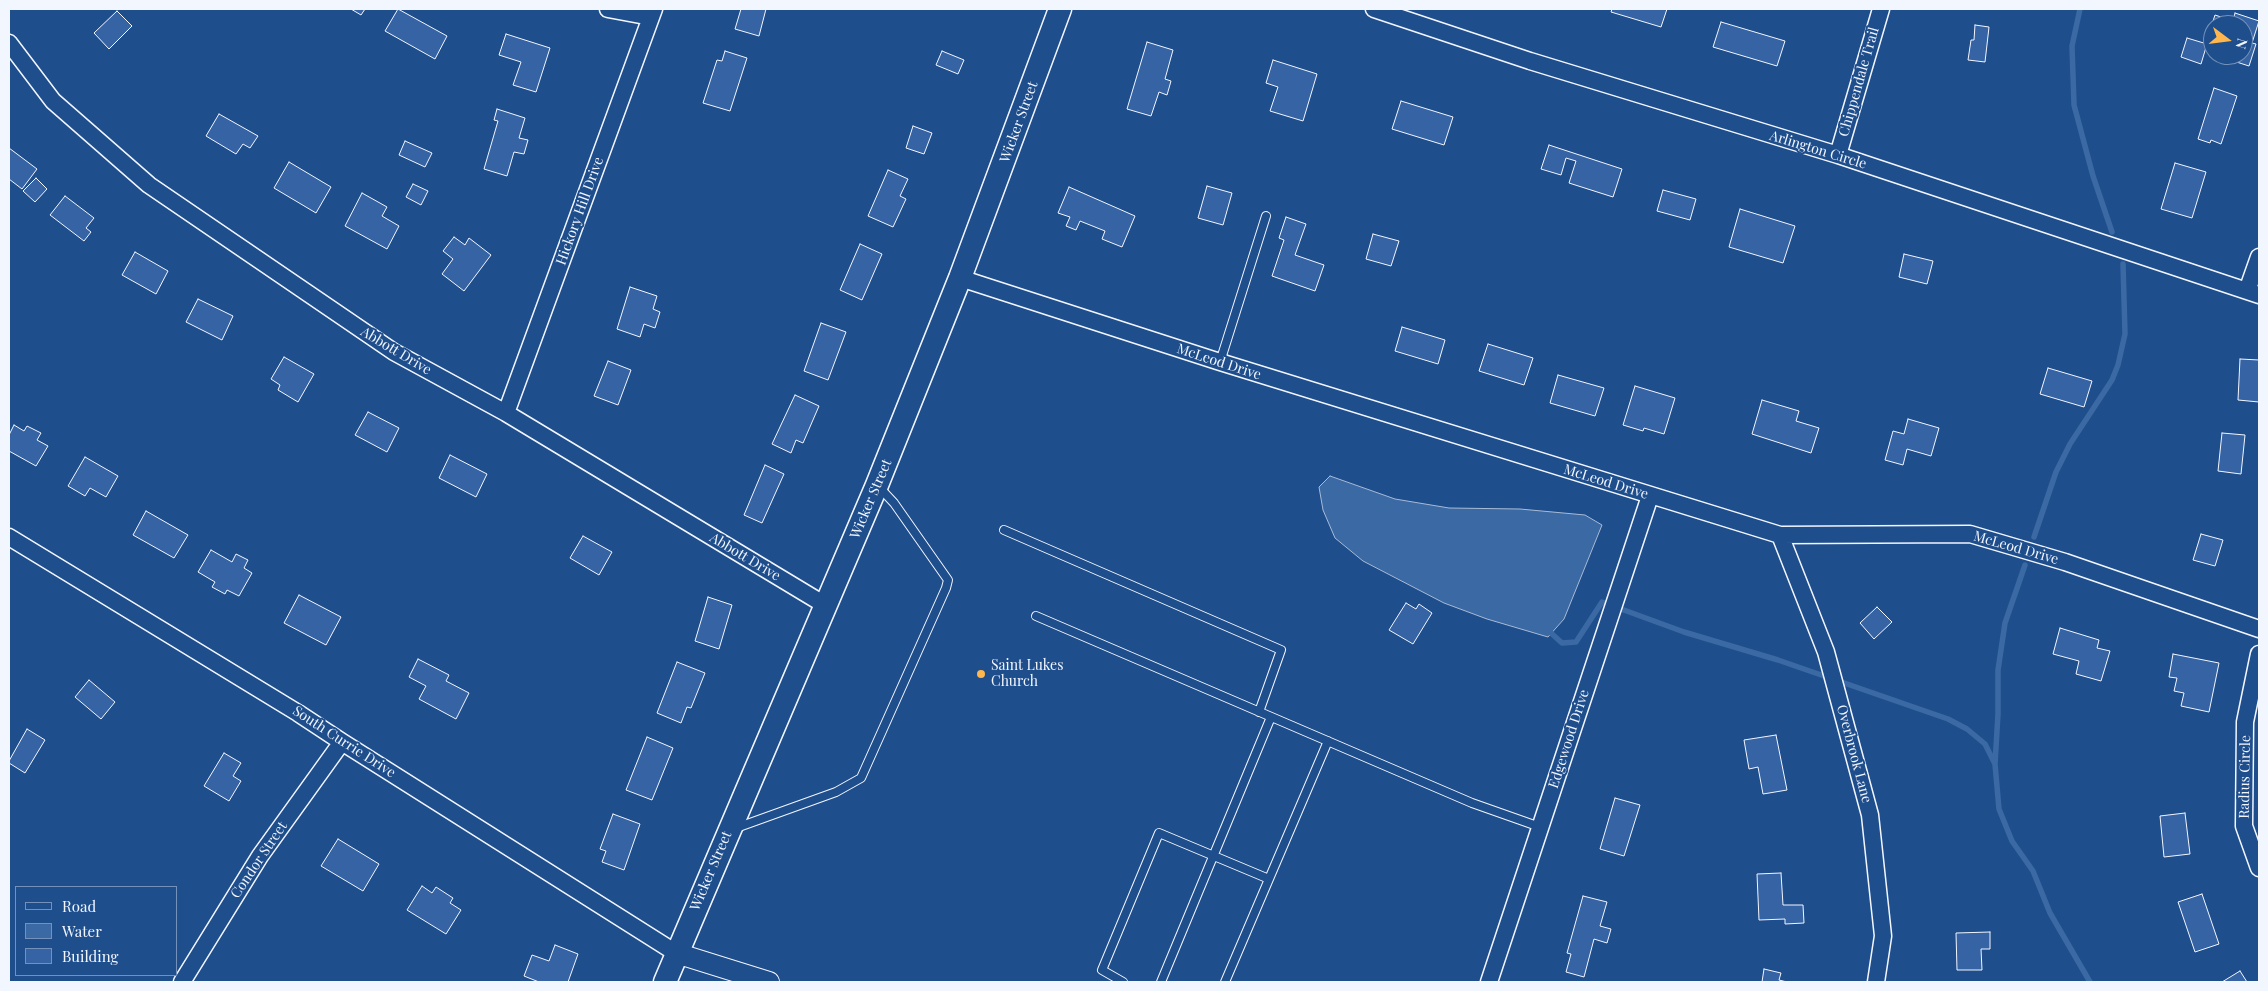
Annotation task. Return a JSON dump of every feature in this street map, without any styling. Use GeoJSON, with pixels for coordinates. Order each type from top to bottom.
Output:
{"type":"FeatureCollection","features":[{"type":"Feature","properties":{"kind":"main road","name":"Wicker Street"},"geometry":{"type":"LineString","coordinates":[[664,982],[877,486],[960,278],[1060,9]]}},
{"type":"Feature","properties":{"kind":"street"},"geometry":{"type":"LineString","coordinates":[[608,9],[652,13]]}},
{"type":"Feature","properties":{"kind":"street","name":"Arlington Circle"},"geometry":{"type":"LineString","coordinates":[[1374,9],[1530,61],[1838,155],[2253,293]]}},
{"type":"Feature","properties":{"kind":"street","name":"Chippendale Trail"},"geometry":{"type":"LineString","coordinates":[[1838,155],[1881,9]]}},
{"type":"Feature","properties":{"kind":"street","name":"Hickory Hill Drive"},"geometry":{"type":"LineString","coordinates":[[506,413],[652,13]]}},
{"type":"Feature","properties":{"kind":"street","name":"Abbott Drive"},"geometry":{"type":"LineString","coordinates":[[9,43],[53,100],[149,185],[394,352],[506,413],[825,605]]}},
{"type":"Feature","properties":{"kind":"street"},"geometry":{"type":"LineString","coordinates":[[2253,293],[2259,257]]}},
{"type":"Feature","properties":{"kind":"street","name":"McLeod Drive"},"geometry":{"type":"LineString","coordinates":[[960,278],[1220,362],[1780,535],[1970,534],[2065,562],[2259,629]]}},
{"type":"Feature","properties":{"kind":"street","name":"Edgewood Drive"},"geometry":{"type":"LineString","coordinates":[[1489,982],[1650,496]]}},
{"type":"Feature","properties":{"kind":"street","name":"Overbrook Lane"},"geometry":{"type":"LineString","coordinates":[[1780,535],[1826,652],[1870,815],[1883,936],[1876,982]]}},
{"type":"Feature","properties":{"kind":"street","name":"South Currie Drive"},"geometry":{"type":"LineString","coordinates":[[9,537],[298,712],[342,742],[676,953]]}},
{"type":"Feature","properties":{"kind":"street","name":"Radius Circle"},"geometry":{"type":"LineString","coordinates":[[2259,654],[2245,722],[2244,817],[2244,826],[2259,868]]}},
{"type":"Feature","properties":{"kind":"street","name":"Condor Street"},"geometry":{"type":"LineString","coordinates":[[182,982],[260,856],[342,742]]}},
{"type":"Feature","properties":{"kind":"street"},"geometry":{"type":"LineString","coordinates":[[676,953],[769,982]]}},
{"type":"Feature","properties":{"kind":"lane"},"geometry":{"type":"LineString","coordinates":[[1220,362],[1266,216]]}},
{"type":"Feature","properties":{"kind":"lane"},"geometry":{"type":"LineString","coordinates":[[729,830],[766,819],[836,792],[861,778],[946,588],[948,580],[894,503],[877,486]]}},
{"type":"Feature","properties":{"kind":"lane"},"geometry":{"type":"LineString","coordinates":[[1004,530],[1281,650],[1259,712]]}},
{"type":"Feature","properties":{"kind":"lane"},"geometry":{"type":"LineString","coordinates":[[1036,616],[1472,803],[1540,827]]}},
{"type":"Feature","properties":{"kind":"lane"},"geometry":{"type":"LineString","coordinates":[[1161,982],[1271,716]]}},
{"type":"Feature","properties":{"kind":"lane"},"geometry":{"type":"LineString","coordinates":[[1225,982],[1328,741]]}},
{"type":"Feature","properties":{"kind":"lane"},"geometry":{"type":"LineString","coordinates":[[1122,982],[1102,970],[1159,833],[1269,879]]}},
{"type":"Feature","properties":{"kind":"water"},"geometry":{"type":"Polygon","coordinates":[[[1330,476],[1395,499],[1449,508],[1520,509],[1585,515],[1602,525],[1564,619],[1548,637],[1487,619],[1444,603],[1363,561],[1335,538],[1323,510],[1319,487],[1330,476]]]}},
{"type":"Feature","properties":{"kind":"building"},"geometry":{"type":"Polygon","coordinates":[[[351,9],[365,9],[361,15],[351,9]]]}},
{"type":"Feature","properties":{"kind":"building"},"geometry":{"type":"Polygon","coordinates":[[[398,9],[447,36],[435,59],[385,31],[398,9]]]}},
{"type":"Feature","properties":{"kind":"building"},"geometry":{"type":"Polygon","coordinates":[[[741,9],[766,9],[759,36],[735,29],[741,9]]]}},
{"type":"Feature","properties":{"kind":"building"},"geometry":{"type":"Polygon","coordinates":[[[1612,9],[1667,9],[1661,27],[1611,12],[1612,9]]]}},
{"type":"Feature","properties":{"kind":"building"},"geometry":{"type":"Polygon","coordinates":[[[117,11],[132,26],[109,49],[94,33],[117,11]]]}},
{"type":"Feature","properties":{"kind":"building"},"geometry":{"type":"Polygon","coordinates":[[[2253,19],[2259,21],[2253,40],[2253,19]]]}},
{"type":"Feature","properties":{"kind":"building"},"geometry":{"type":"Polygon","coordinates":[[[1721,22],[1785,41],[1777,66],[1713,47],[1721,22]]]}},
{"type":"Feature","properties":{"kind":"building"},"geometry":{"type":"Polygon","coordinates":[[[1975,25],[1989,27],[1985,62],[1968,60],[1971,40],[1974,40],[1975,25]]]}},
{"type":"Feature","properties":{"kind":"building"},"geometry":{"type":"Polygon","coordinates":[[[506,34],[550,48],[536,92],[513,85],[521,62],[499,55],[506,34]]]}},
{"type":"Feature","properties":{"kind":"building"},"geometry":{"type":"Polygon","coordinates":[[[2187,38],[2203,43],[2201,64],[2181,57],[2187,38]]]}},
{"type":"Feature","properties":{"kind":"building"},"geometry":{"type":"Polygon","coordinates":[[[1147,42],[1173,50],[1165,79],[1171,81],[1167,95],[1159,92],[1151,116],[1127,109],[1147,42]]]}},
{"type":"Feature","properties":{"kind":"building"},"geometry":{"type":"Polygon","coordinates":[[[725,51],[747,58],[730,111],[703,103],[717,60],[722,61],[725,51]]]}},
{"type":"Feature","properties":{"kind":"building"},"geometry":{"type":"Polygon","coordinates":[[[942,51],[964,60],[958,74],[936,65],[942,51]]]}},
{"type":"Feature","properties":{"kind":"building"},"geometry":{"type":"Polygon","coordinates":[[[1273,60],[1317,74],[1303,121],[1270,111],[1278,87],[1266,83],[1273,60]]]}},
{"type":"Feature","properties":{"kind":"building"},"geometry":{"type":"Polygon","coordinates":[[[2214,88],[2237,96],[2221,144],[2211,140],[2210,143],[2198,139],[2214,88]]]}},
{"type":"Feature","properties":{"kind":"building"},"geometry":{"type":"Polygon","coordinates":[[[1401,101],[1453,117],[1444,145],[1392,129],[1401,101]]]}},
{"type":"Feature","properties":{"kind":"building"},"geometry":{"type":"Polygon","coordinates":[[[497,109],[525,118],[519,138],[528,140],[524,154],[514,152],[507,176],[484,169],[498,121],[494,120],[497,109]]]}},
{"type":"Feature","properties":{"kind":"building"},"geometry":{"type":"Polygon","coordinates":[[[219,114],[258,136],[250,148],[243,144],[236,154],[206,136],[219,114]]]}},
{"type":"Feature","properties":{"kind":"building"},"geometry":{"type":"Polygon","coordinates":[[[913,126],[932,133],[924,154],[906,148],[913,126]]]}},
{"type":"Feature","properties":{"kind":"building"},"geometry":{"type":"Polygon","coordinates":[[[405,141],[432,153],[425,167],[399,155],[405,141]]]}},
{"type":"Feature","properties":{"kind":"building"},"geometry":{"type":"Polygon","coordinates":[[[1549,145],[1622,169],[1613,197],[1569,183],[1576,161],[1566,158],[1561,175],[1541,169],[1549,145]]]}},
{"type":"Feature","properties":{"kind":"building"},"geometry":{"type":"Polygon","coordinates":[[[9,148],[37,169],[22,189],[9,179],[9,148]]]}},
{"type":"Feature","properties":{"kind":"building"},"geometry":{"type":"Polygon","coordinates":[[[289,162],[331,187],[316,213],[274,188],[289,162]]]}},
{"type":"Feature","properties":{"kind":"building"},"geometry":{"type":"Polygon","coordinates":[[[2175,163],[2206,172],[2192,218],[2161,209],[2175,163]]]}},
{"type":"Feature","properties":{"kind":"building"},"geometry":{"type":"Polygon","coordinates":[[[888,170],[908,179],[900,196],[906,199],[893,227],[868,216],[888,170]]]}},
{"type":"Feature","properties":{"kind":"building"},"geometry":{"type":"Polygon","coordinates":[[[36,178],[47,189],[35,202],[23,191],[36,178]]]}},
{"type":"Feature","properties":{"kind":"building"},"geometry":{"type":"Polygon","coordinates":[[[413,184],[428,191],[421,205],[406,197],[413,184]]]}},
{"type":"Feature","properties":{"kind":"building"},"geometry":{"type":"Polygon","coordinates":[[[1207,186],[1232,193],[1223,225],[1198,218],[1207,186]]]}},
{"type":"Feature","properties":{"kind":"building"},"geometry":{"type":"Polygon","coordinates":[[[1069,187],[1135,216],[1122,247],[1102,239],[1105,231],[1080,221],[1076,230],[1066,226],[1070,217],[1058,213],[1069,187]]]}},
{"type":"Feature","properties":{"kind":"building"},"geometry":{"type":"Polygon","coordinates":[[[1663,190],[1696,199],[1690,220],[1657,211],[1663,190]]]}},
{"type":"Feature","properties":{"kind":"building"},"geometry":{"type":"Polygon","coordinates":[[[362,193],[387,207],[382,216],[399,226],[387,249],[345,226],[362,193]]]}},
{"type":"Feature","properties":{"kind":"building"},"geometry":{"type":"Polygon","coordinates":[[[65,196],[94,218],[86,228],[91,232],[84,241],[50,215],[65,196]]]}},
{"type":"Feature","properties":{"kind":"building"},"geometry":{"type":"Polygon","coordinates":[[[1740,209],[1795,226],[1783,263],[1729,247],[1740,209]]]}},
{"type":"Feature","properties":{"kind":"building"},"geometry":{"type":"Polygon","coordinates":[[[1286,217],[1306,224],[1295,255],[1324,265],[1315,291],[1272,276],[1284,240],[1279,238],[1286,217]]]}},
{"type":"Feature","properties":{"kind":"building"},"geometry":{"type":"Polygon","coordinates":[[[1373,234],[1399,241],[1391,266],[1366,259],[1373,234]]]}},
{"type":"Feature","properties":{"kind":"building"},"geometry":{"type":"Polygon","coordinates":[[[454,237],[465,245],[469,238],[491,255],[464,291],[442,274],[453,259],[443,251],[454,237]]]}},
{"type":"Feature","properties":{"kind":"building"},"geometry":{"type":"Polygon","coordinates":[[[860,244],[882,254],[862,300],[840,290],[860,244]]]}},
{"type":"Feature","properties":{"kind":"building"},"geometry":{"type":"Polygon","coordinates":[[[135,252],[168,271],[156,294],[122,275],[135,252]]]}},
{"type":"Feature","properties":{"kind":"building"},"geometry":{"type":"Polygon","coordinates":[[[1904,254],[1933,261],[1927,284],[1899,277],[1904,254]]]}},
{"type":"Feature","properties":{"kind":"building"},"geometry":{"type":"Polygon","coordinates":[[[630,287],[657,296],[653,309],[660,312],[655,328],[644,324],[640,337],[617,329],[630,287]]]}},
{"type":"Feature","properties":{"kind":"building"},"geometry":{"type":"Polygon","coordinates":[[[198,299],[233,316],[222,340],[186,322],[198,299]]]}},
{"type":"Feature","properties":{"kind":"building"},"geometry":{"type":"Polygon","coordinates":[[[821,323],[846,332],[828,380],[804,371],[821,323]]]}},
{"type":"Feature","properties":{"kind":"building"},"geometry":{"type":"Polygon","coordinates":[[[1402,327],[1445,340],[1438,364],[1395,351],[1402,327]]]}},
{"type":"Feature","properties":{"kind":"building"},"geometry":{"type":"Polygon","coordinates":[[[1488,344],[1533,358],[1524,385],[1479,371],[1488,344]]]}},
{"type":"Feature","properties":{"kind":"building"},"geometry":{"type":"Polygon","coordinates":[[[284,357],[314,374],[298,402],[278,390],[280,385],[271,379],[284,357]]]}},
{"type":"Feature","properties":{"kind":"building"},"geometry":{"type":"Polygon","coordinates":[[[2240,359],[2259,360],[2259,402],[2238,400],[2240,359]]]}},
{"type":"Feature","properties":{"kind":"building"},"geometry":{"type":"Polygon","coordinates":[[[608,361],[631,370],[618,405],[594,396],[608,361]]]}},
{"type":"Feature","properties":{"kind":"building"},"geometry":{"type":"Polygon","coordinates":[[[2048,368],[2092,381],[2084,407],[2040,394],[2048,368]]]}},
{"type":"Feature","properties":{"kind":"building"},"geometry":{"type":"Polygon","coordinates":[[[1558,375],[1604,388],[1595,416],[1550,403],[1558,375]]]}},
{"type":"Feature","properties":{"kind":"building"},"geometry":{"type":"Polygon","coordinates":[[[1635,386],[1675,398],[1664,434],[1644,428],[1643,431],[1623,425],[1635,386]]]}},
{"type":"Feature","properties":{"kind":"building"},"geometry":{"type":"Polygon","coordinates":[[[795,395],[819,406],[803,443],[796,440],[791,453],[772,444],[795,395]]]}},
{"type":"Feature","properties":{"kind":"building"},"geometry":{"type":"Polygon","coordinates":[[[1762,400],[1799,411],[1796,421],[1819,428],[1811,453],[1752,434],[1762,400]]]}},
{"type":"Feature","properties":{"kind":"building"},"geometry":{"type":"Polygon","coordinates":[[[368,412],[399,428],[387,452],[355,435],[368,412]]]}},
{"type":"Feature","properties":{"kind":"building"},"geometry":{"type":"Polygon","coordinates":[[[1908,419],[1939,428],[1931,456],[1907,449],[1903,465],[1885,460],[1893,431],[1904,434],[1908,419]]]}},
{"type":"Feature","properties":{"kind":"building"},"geometry":{"type":"Polygon","coordinates":[[[14,425],[24,431],[27,426],[41,433],[37,440],[48,446],[36,466],[9,451],[9,435],[14,425]]]}},
{"type":"Feature","properties":{"kind":"building"},"geometry":{"type":"Polygon","coordinates":[[[2222,433],[2245,435],[2241,474],[2218,471],[2222,433]]]}},
{"type":"Feature","properties":{"kind":"building"},"geometry":{"type":"Polygon","coordinates":[[[450,455],[487,474],[476,497],[439,478],[450,455]]]}},
{"type":"Feature","properties":{"kind":"building"},"geometry":{"type":"Polygon","coordinates":[[[85,457],[118,476],[106,497],[90,488],[85,496],[68,486],[85,457]]]}},
{"type":"Feature","properties":{"kind":"building"},"geometry":{"type":"Polygon","coordinates":[[[765,465],[784,474],[762,523],[744,515],[765,465]]]}},
{"type":"Feature","properties":{"kind":"building"},"geometry":{"type":"Polygon","coordinates":[[[146,511],[188,535],[174,558],[133,535],[146,511]]]}},
{"type":"Feature","properties":{"kind":"building"},"geometry":{"type":"Polygon","coordinates":[[[2201,534],[2223,540],[2215,566],[2193,560],[2201,534]]]}},
{"type":"Feature","properties":{"kind":"building"},"geometry":{"type":"Polygon","coordinates":[[[583,536],[612,552],[599,575],[570,558],[583,536]]]}},
{"type":"Feature","properties":{"kind":"building"},"geometry":{"type":"Polygon","coordinates":[[[211,550],[232,562],[236,554],[248,560],[244,568],[252,573],[239,596],[227,590],[225,594],[212,587],[215,582],[198,572],[211,550]]]}},
{"type":"Feature","properties":{"kind":"building"},"geometry":{"type":"Polygon","coordinates":[[[299,595],[341,617],[326,645],[284,623],[299,595]]]}},
{"type":"Feature","properties":{"kind":"building"},"geometry":{"type":"Polygon","coordinates":[[[708,597],[732,605],[719,649],[695,641],[708,597]]]}},
{"type":"Feature","properties":{"kind":"building"},"geometry":{"type":"Polygon","coordinates":[[[1406,603],[1416,609],[1419,604],[1432,613],[1413,644],[1389,630],[1406,603]]]}},
{"type":"Feature","properties":{"kind":"building"},"geometry":{"type":"Polygon","coordinates":[[[1877,607],[1892,622],[1874,639],[1860,623],[1877,607]]]}},
{"type":"Feature","properties":{"kind":"building"},"geometry":{"type":"Polygon","coordinates":[[[2060,628],[2099,640],[2097,648],[2110,651],[2101,681],[2076,674],[2079,661],[2053,654],[2060,628]]]}},
{"type":"Feature","properties":{"kind":"building"},"geometry":{"type":"Polygon","coordinates":[[[2173,654],[2219,663],[2209,712],[2181,706],[2184,693],[2174,691],[2177,678],[2169,677],[2173,654]]]}},
{"type":"Feature","properties":{"kind":"building"},"geometry":{"type":"Polygon","coordinates":[[[418,659],[449,675],[446,681],[469,693],[456,719],[419,699],[426,686],[409,677],[418,659]]]}},
{"type":"Feature","properties":{"kind":"building"},"geometry":{"type":"Polygon","coordinates":[[[677,662],[705,673],[691,708],[687,707],[681,723],[657,713],[677,662]]]}},
{"type":"Feature","properties":{"kind":"building"},"geometry":{"type":"Polygon","coordinates":[[[89,680],[115,702],[101,719],[75,697],[89,680]]]}},
{"type":"Feature","properties":{"kind":"building"},"geometry":{"type":"Polygon","coordinates":[[[27,729],[45,740],[25,773],[9,763],[9,761],[27,729]]]}},
{"type":"Feature","properties":{"kind":"building"},"geometry":{"type":"Polygon","coordinates":[[[1776,735],[1787,790],[1763,794],[1758,767],[1749,769],[1744,740],[1776,735]]]}},
{"type":"Feature","properties":{"kind":"building"},"geometry":{"type":"Polygon","coordinates":[[[647,737],[673,748],[652,800],[626,790],[647,737]]]}},
{"type":"Feature","properties":{"kind":"building"},"geometry":{"type":"Polygon","coordinates":[[[224,753],[241,763],[233,776],[241,781],[229,801],[204,786],[224,753]]]}},
{"type":"Feature","properties":{"kind":"building"},"geometry":{"type":"Polygon","coordinates":[[[1615,798],[1640,805],[1624,856],[1600,849],[1615,798]]]}},
{"type":"Feature","properties":{"kind":"building"},"geometry":{"type":"Polygon","coordinates":[[[2185,813],[2190,854],[2164,857],[2160,816],[2185,813]]]}},
{"type":"Feature","properties":{"kind":"building"},"geometry":{"type":"Polygon","coordinates":[[[613,814],[640,824],[624,870],[602,862],[606,851],[600,849],[613,814]]]}},
{"type":"Feature","properties":{"kind":"building"},"geometry":{"type":"Polygon","coordinates":[[[338,839],[379,864],[363,891],[321,866],[338,839]]]}},
{"type":"Feature","properties":{"kind":"building"},"geometry":{"type":"Polygon","coordinates":[[[1781,873],[1783,905],[1803,905],[1804,923],[1785,924],[1785,919],[1759,920],[1757,874],[1781,873]]]}},
{"type":"Feature","properties":{"kind":"building"},"geometry":{"type":"Polygon","coordinates":[[[422,886],[432,893],[436,887],[453,898],[450,903],[461,910],[446,934],[407,910],[422,886]]]}},
{"type":"Feature","properties":{"kind":"building"},"geometry":{"type":"Polygon","coordinates":[[[2202,894],[2219,944],[2195,952],[2178,902],[2202,894]]]}},
{"type":"Feature","properties":{"kind":"building"},"geometry":{"type":"Polygon","coordinates":[[[1583,896],[1607,902],[1600,926],[1611,929],[1607,943],[1594,939],[1584,977],[1566,972],[1571,954],[1567,953],[1583,896]]]}},
{"type":"Feature","properties":{"kind":"building"},"geometry":{"type":"Polygon","coordinates":[[[1990,932],[1990,949],[1981,949],[1982,970],[1957,970],[1956,933],[1990,932]]]}},
{"type":"Feature","properties":{"kind":"building"},"geometry":{"type":"Polygon","coordinates":[[[555,945],[578,954],[568,982],[539,982],[524,976],[532,955],[549,961],[555,945]]]}},
{"type":"Feature","properties":{"kind":"building"},"geometry":{"type":"Polygon","coordinates":[[[1764,969],[1781,973],[1779,980],[1787,982],[1762,982],[1764,969]]]}},
{"type":"Feature","properties":{"kind":"building"},"geometry":{"type":"Polygon","coordinates":[[[2240,971],[2247,982],[2222,982],[2240,971]]]}},
{"type":"Feature","properties":{"kind":"waterway"},"geometry":{"type":"LineString","coordinates":[[2080,9],[2072,46],[2074,105],[2093,176],[2112,232]]}},
{"type":"Feature","properties":{"kind":"waterway"},"geometry":{"type":"LineString","coordinates":[[2034,537],[2056,472],[2070,444],[2112,380],[2118,365],[2125,334],[2123,264]]}},
{"type":"Feature","properties":{"kind":"waterway"},"geometry":{"type":"LineString","coordinates":[[2025,565],[2005,623],[1998,670],[1995,764],[1999,809],[2012,841],[2033,871],[2050,913],[2090,982]]}},
{"type":"Feature","properties":{"kind":"waterway"},"geometry":{"type":"LineString","coordinates":[[1551,633],[1562,643],[1576,642],[1602,602],[1684,632],[1778,660],[1948,719],[1967,729],[1985,744],[1995,764]]}},
{"type":"Feature","properties":{"kind":"place","name":"Saint Lukes Church"},"geometry":{"type":"Point","coordinates":[981,674]}}]}
